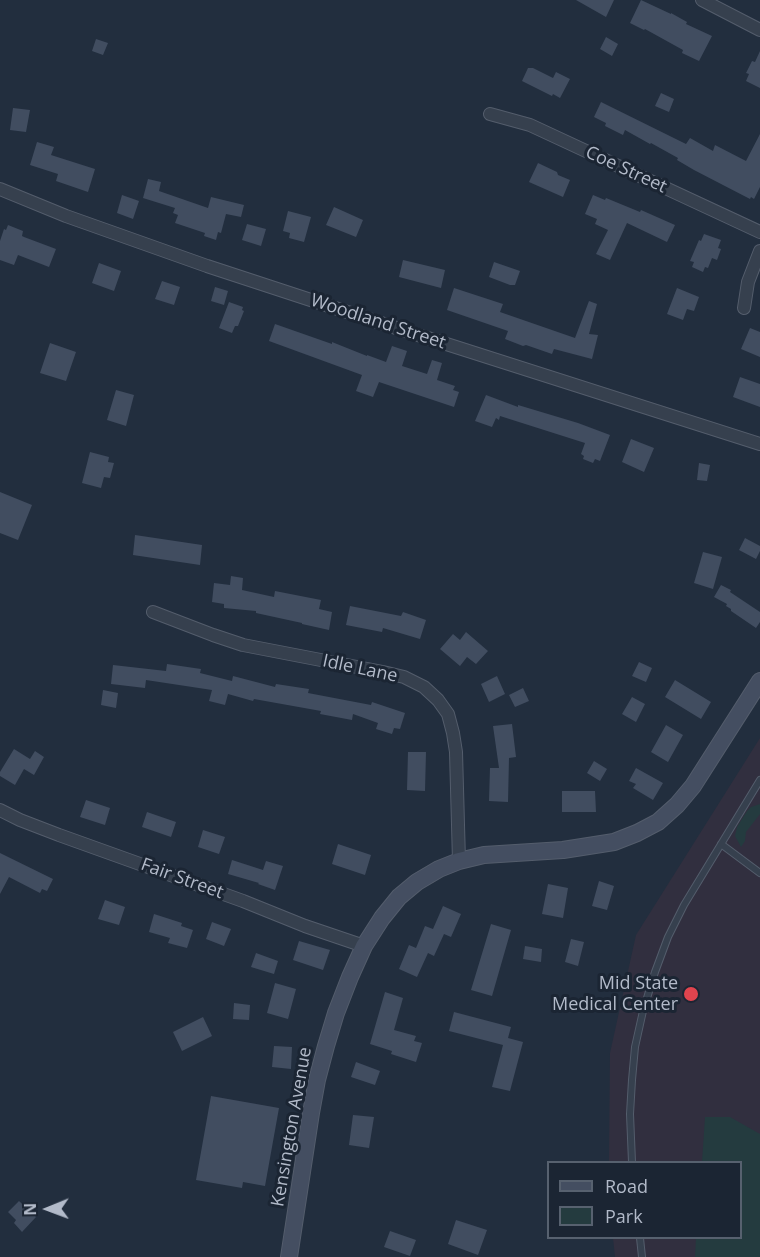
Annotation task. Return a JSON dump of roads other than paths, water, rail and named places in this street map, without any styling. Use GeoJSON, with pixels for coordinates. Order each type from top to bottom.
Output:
{"type":"FeatureCollection","features":[{"type":"Feature","properties":{"kind":"main road","name":"Kensington Avenue"},"geometry":{"type":"LineString","coordinates":[[289,1257],[317,1080],[336,1013],[364,946],[399,897],[438,869],[459,861],[484,855],[563,850],[614,842],[658,822],[693,786],[760,681]]}},
{"type":"Feature","properties":{"kind":"street"},"geometry":{"type":"LineString","coordinates":[[702,0],[760,30]]}},
{"type":"Feature","properties":{"kind":"street","name":"Coe Street"},"geometry":{"type":"LineString","coordinates":[[490,114],[530,125],[760,231]]}},
{"type":"Feature","properties":{"kind":"street","name":"Woodland Street"},"geometry":{"type":"LineString","coordinates":[[0,189],[72,218],[207,266],[760,444]]}},
{"type":"Feature","properties":{"kind":"street"},"geometry":{"type":"LineString","coordinates":[[744,308],[748,282],[760,250]]}},
{"type":"Feature","properties":{"kind":"street","name":"Idle Lane"},"geometry":{"type":"LineString","coordinates":[[153,612],[243,645],[384,672],[404,677],[424,687],[438,700],[448,714],[453,732],[456,752],[459,861]]}},
{"type":"Feature","properties":{"kind":"street","name":"Fair Street"},"geometry":{"type":"LineString","coordinates":[[0,810],[20,820],[243,901],[304,926],[364,946]]}},
{"type":"Feature","properties":{"kind":"lane"},"geometry":{"type":"LineString","coordinates":[[632,1161],[630,1114],[635,1047],[655,972],[668,937],[684,905],[760,780]]}},
{"type":"Feature","properties":{"kind":"lane"},"geometry":{"type":"LineString","coordinates":[[721,844],[760,873]]}},
{"type":"Feature","properties":{"kind":"lane"},"geometry":{"type":"LineString","coordinates":[[640,1239],[642,1257]]}},
{"type":"Feature","properties":{"kind":"place","name":"Mid State Medical Center"},"geometry":{"type":"Point","coordinates":[691,994]}}]}
